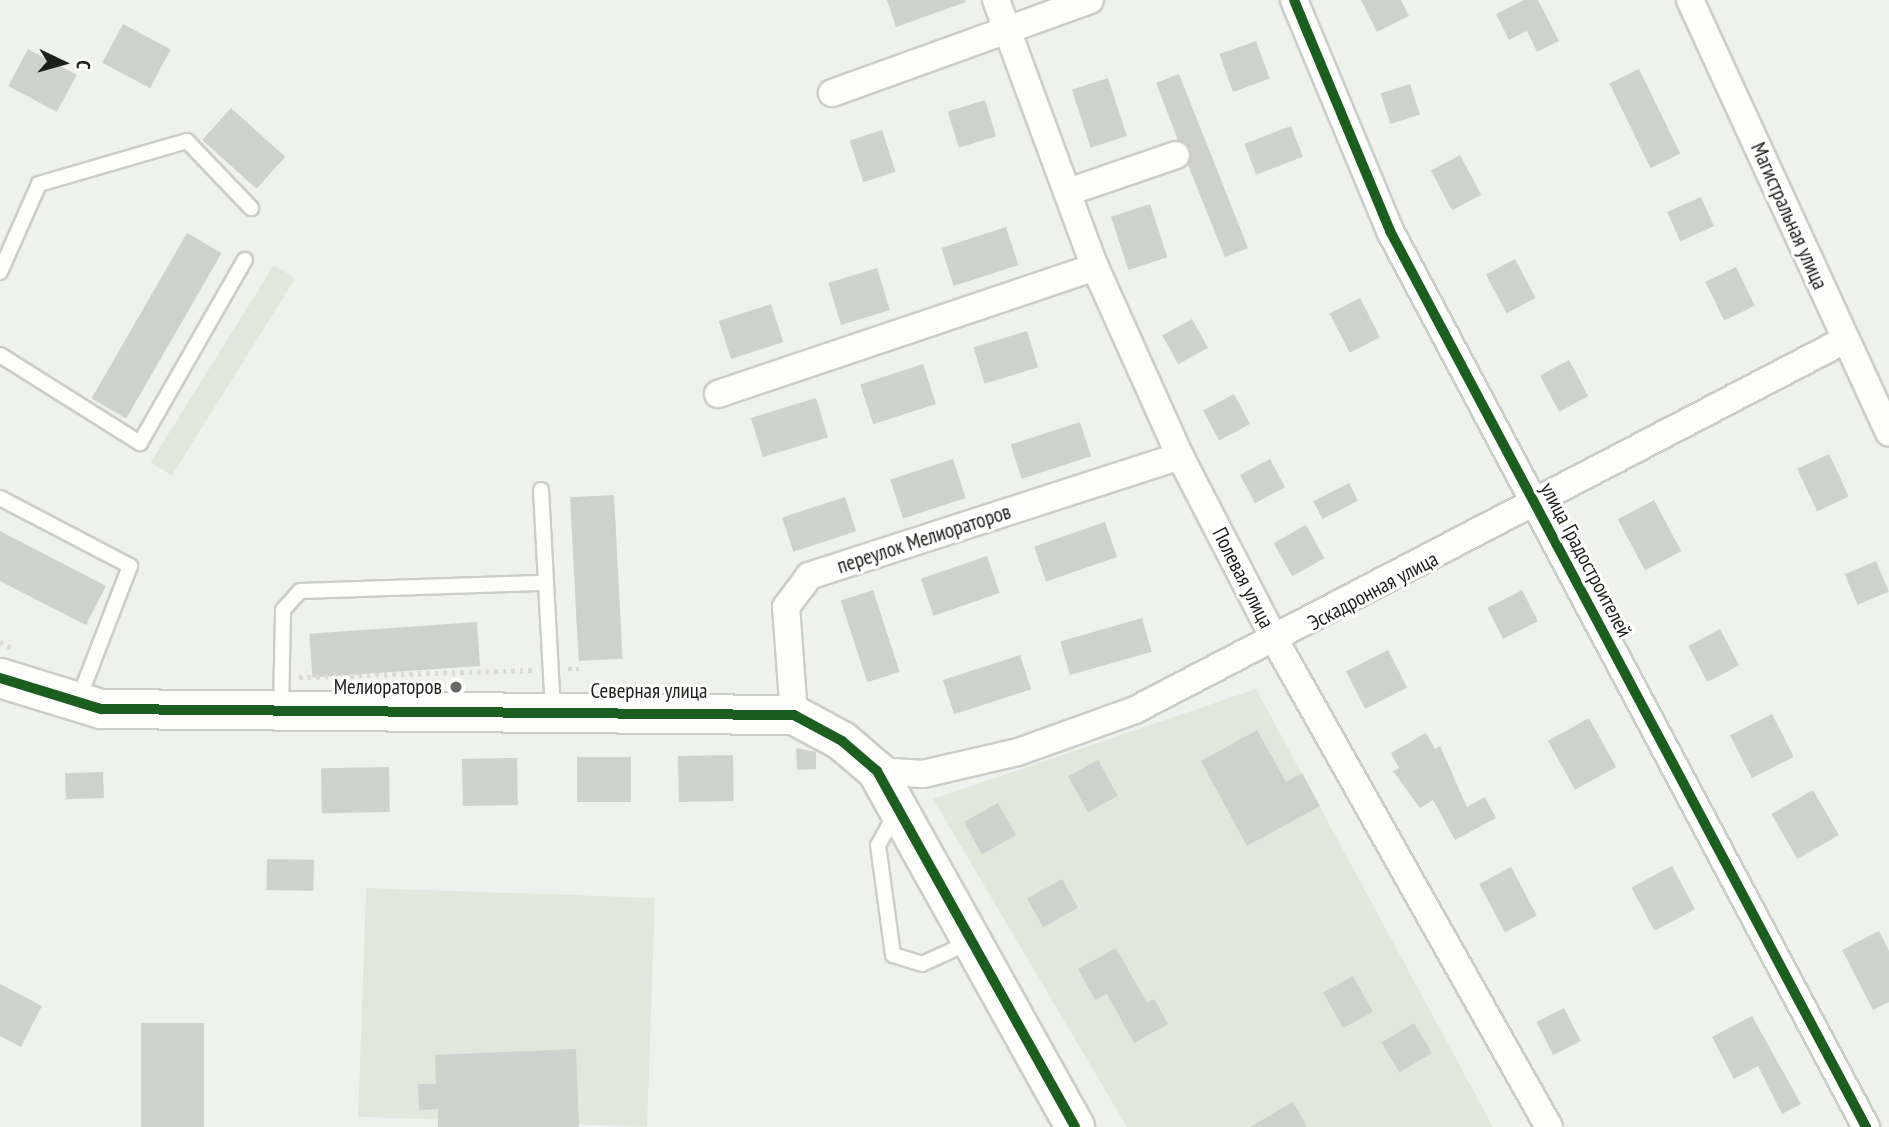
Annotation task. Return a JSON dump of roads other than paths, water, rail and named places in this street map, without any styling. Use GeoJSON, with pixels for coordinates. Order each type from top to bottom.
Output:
{"type":"FeatureCollection","features":[{"type":"Feature","properties":{"kind":"street","name":"Полевая улица"},"geometry":{"type":"LineString","coordinates":[[996,0],[1095,267],[1180,456],[1276,642],[1549,1127]]}},
{"type":"Feature","properties":{"kind":"street"},"geometry":{"type":"LineString","coordinates":[[832,93],[1090,0]]}},
{"type":"Feature","properties":{"kind":"street","name":"улица Градостроителей"},"geometry":{"type":"LineString","coordinates":[[1294,0],[1390,230],[1867,1127]]}},
{"type":"Feature","properties":{"kind":"street","name":"Магистральная улица"},"geometry":{"type":"LineString","coordinates":[[1690,0],[1889,432]]}},
{"type":"Feature","properties":{"kind":"street"},"geometry":{"type":"LineString","coordinates":[[1068,192],[1176,155]]}},
{"type":"Feature","properties":{"kind":"street"},"geometry":{"type":"LineString","coordinates":[[718,394],[1095,267]]}},
{"type":"Feature","properties":{"kind":"street","name":"Эскадронная улица"},"geometry":{"type":"LineString","coordinates":[[877,771],[923,774],[1018,752],[1135,710],[1276,642],[1845,340]]}},
{"type":"Feature","properties":{"kind":"street","name":"переулок Мелиораторов"},"geometry":{"type":"LineString","coordinates":[[794,715],[786,607],[809,576],[1180,456]]}},
{"type":"Feature","properties":{"kind":"street","name":"Северная улица"},"geometry":{"type":"LineString","coordinates":[[0,678],[101,709],[553,710],[794,715],[842,741],[877,771],[900,805],[970,942],[1074,1127]]}},
{"type":"Feature","properties":{"kind":"lane"},"geometry":{"type":"LineString","coordinates":[[0,272],[39,184],[187,141],[251,208]]}},
{"type":"Feature","properties":{"kind":"lane"},"geometry":{"type":"LineString","coordinates":[[0,355],[140,443],[245,260]]}},
{"type":"Feature","properties":{"kind":"lane"},"geometry":{"type":"LineString","coordinates":[[541,491],[553,710]]}},
{"type":"Feature","properties":{"kind":"lane"},"geometry":{"type":"LineString","coordinates":[[0,498],[130,566],[78,703]]}},
{"type":"Feature","properties":{"kind":"lane"},"geometry":{"type":"LineString","coordinates":[[281,709],[283,610],[300,591],[546,583]]}},
{"type":"Feature","properties":{"kind":"lane"},"geometry":{"type":"LineString","coordinates":[[900,805],[878,845],[892,955],[922,964],[970,942]]}},
{"type":"Feature","properties":{"kind":"place","name":"Мелиораторов"},"geometry":{"type":"Point","coordinates":[456,687]}}]}
